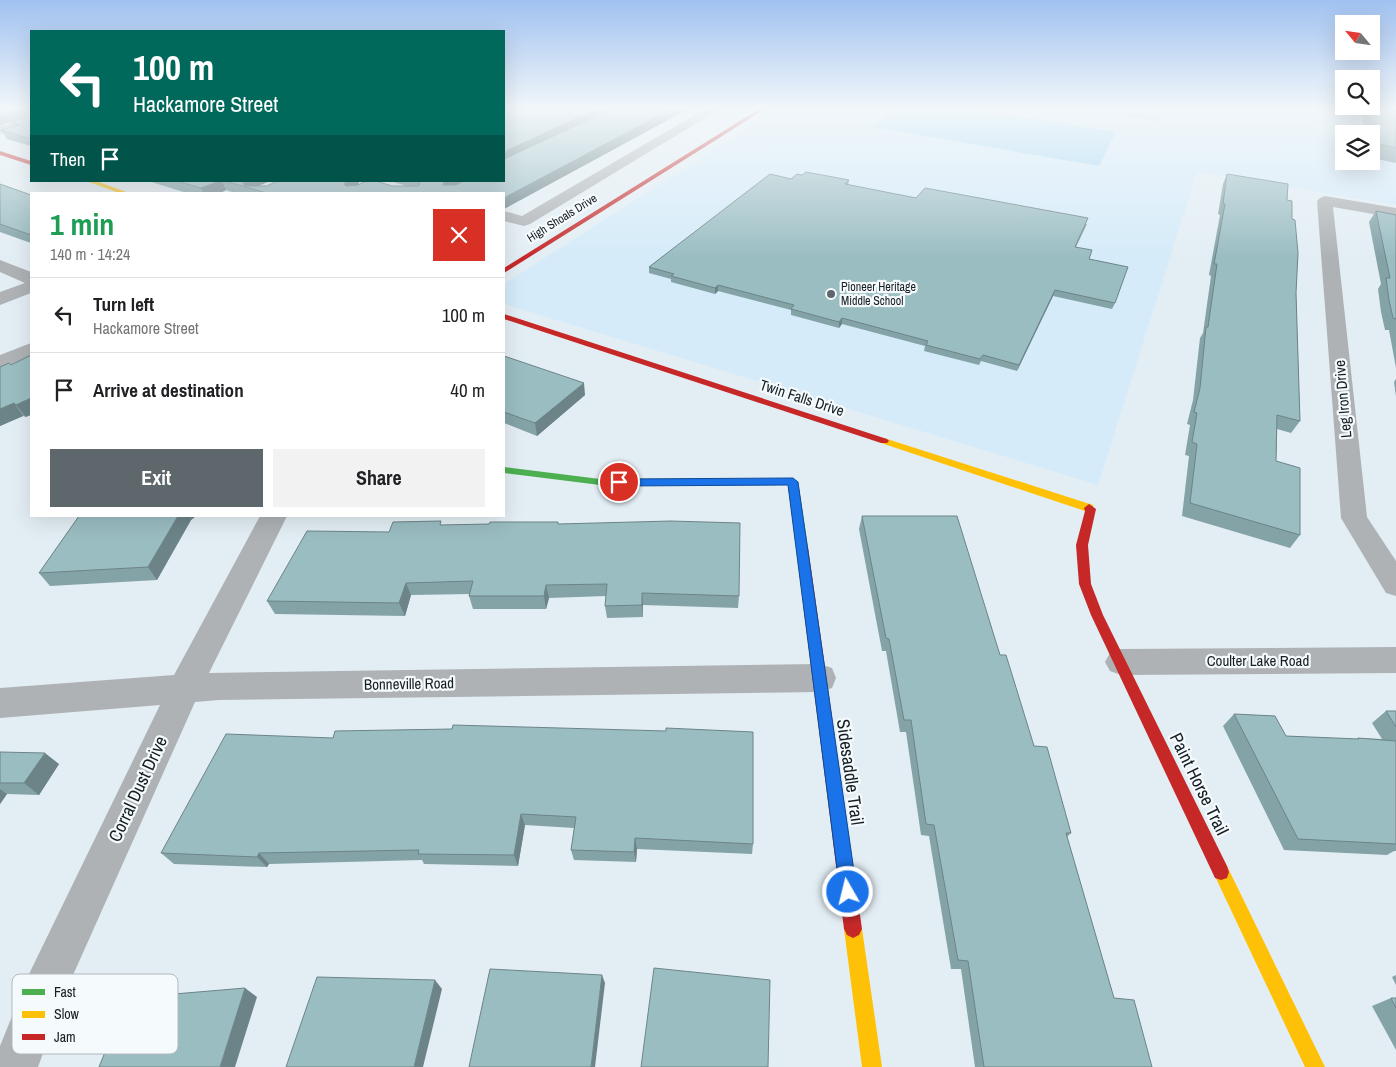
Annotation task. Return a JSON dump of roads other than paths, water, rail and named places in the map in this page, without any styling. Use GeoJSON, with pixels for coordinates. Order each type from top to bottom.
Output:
{"type":"FeatureCollection","features":[{"type":"Feature","properties":{"kind":"street"},"geometry":{"type":"LineString","coordinates":[[18,159],[30,163]]}},
{"type":"Feature","properties":{"kind":"street"},"geometry":{"type":"LineString","coordinates":[[505,216],[524,221],[630,159]]}},
{"type":"Feature","properties":{"kind":"street","name":"High Shoals Drive"},"geometry":{"type":"LineString","coordinates":[[505,270],[683,159]]}},
{"type":"Feature","properties":{"kind":"street"},"geometry":{"type":"LineString","coordinates":[[92,182],[123,192]]}},
{"type":"Feature","properties":{"kind":"street","name":"Leg Iron Drive"},"geometry":{"type":"LineString","coordinates":[[1396,213],[1325,201],[1354,518],[1396,585]]}},
{"type":"Feature","properties":{"kind":"street"},"geometry":{"type":"LineString","coordinates":[[0,265],[30,278]]}},
{"type":"Feature","properties":{"kind":"street"},"geometry":{"type":"LineString","coordinates":[[0,298],[30,287]]}},
{"type":"Feature","properties":{"kind":"street","name":"Twin Falls Drive"},"geometry":{"type":"LineString","coordinates":[[505,316],[1091,509]]}},
{"type":"Feature","properties":{"kind":"street"},"geometry":{"type":"LineString","coordinates":[[0,363],[30,349]]}},
{"type":"Feature","properties":{"kind":"street","name":"Sidesaddle Trail"},"geometry":{"type":"LineString","coordinates":[[505,470],[600,482],[793,482],[872,1067]]}},
{"type":"Feature","properties":{"kind":"street","name":"Paint Horse Trail"},"geometry":{"type":"LineString","coordinates":[[1091,509],[1082,545],[1085,584],[1097,615],[1315,1067]]}},
{"type":"Feature","properties":{"kind":"street","name":"Corral Dust Drive"},"geometry":{"type":"LineString","coordinates":[[51,974],[184,688],[273,517]]}},
{"type":"Feature","properties":{"kind":"street","name":"Coulter Lake Road"},"geometry":{"type":"LineString","coordinates":[[1121,662],[1396,660]]}},
{"type":"Feature","properties":{"kind":"street","name":"Bonneville Road"},"geometry":{"type":"LineString","coordinates":[[0,703],[219,686],[820,678]]}},
{"type":"Feature","properties":{"kind":"street","name":"Corral Dust Drive"},"geometry":{"type":"LineString","coordinates":[[15,1067],[20,1054]]}},
{"type":"Feature","properties":{"kind":"place","name":"Pioneer Heritage Middle School"},"geometry":{"type":"Point","coordinates":[831,294]}}]}
